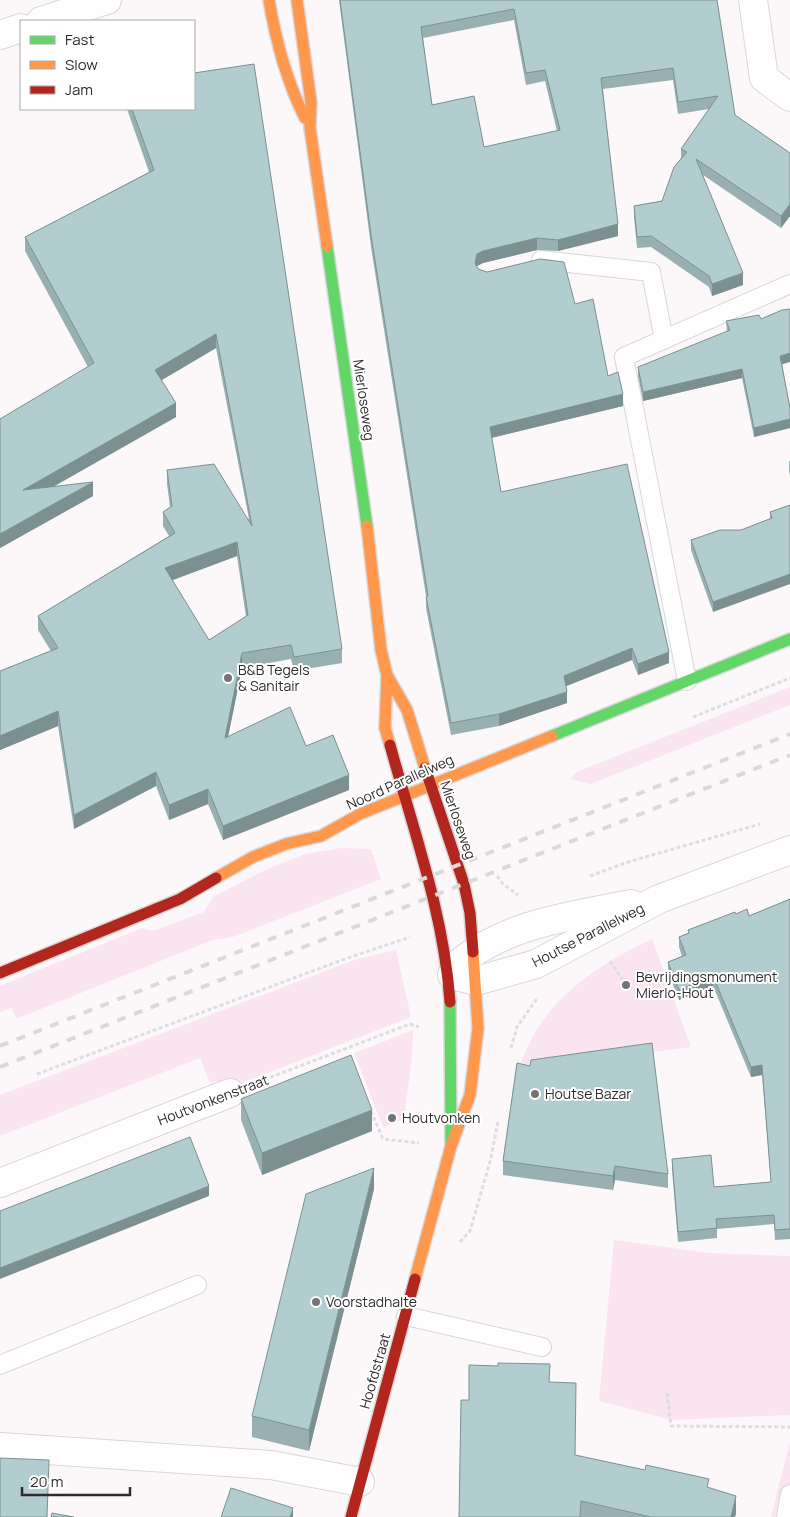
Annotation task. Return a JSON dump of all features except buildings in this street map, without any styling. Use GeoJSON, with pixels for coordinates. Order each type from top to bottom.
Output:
{"type":"FeatureCollection","features":[{"type":"Feature","properties":{"kind":"street"},"geometry":{"type":"LineString","coordinates":[[44,20],[107,0]]}},
{"type":"Feature","properties":{"kind":"street","name":"Mierloseweg"},"geometry":{"type":"LineString","coordinates":[[269,0],[280,63],[294,98],[310,128]]}},
{"type":"Feature","properties":{"kind":"street","name":"Mierloseweg"},"geometry":{"type":"LineString","coordinates":[[297,0],[311,102],[310,128],[387,676],[385,728],[406,796],[412,829],[440,927],[448,973]]}},
{"type":"Feature","properties":{"kind":"street"},"geometry":{"type":"LineString","coordinates":[[753,0],[764,78],[790,97]]}},
{"type":"Feature","properties":{"kind":"street"},"geometry":{"type":"LineString","coordinates":[[0,35],[20,28]]}},
{"type":"Feature","properties":{"kind":"street","name":"Noord Parallelweg"},"geometry":{"type":"LineString","coordinates":[[0,973],[180,899],[253,858],[286,844],[321,836],[360,814],[790,639]]}},
{"type":"Feature","properties":{"kind":"street","name":"Mierloseweg"},"geometry":{"type":"LineString","coordinates":[[387,676],[407,710],[464,884],[470,913],[476,981]]}},
{"type":"Feature","properties":{"kind":"street","name":"Houtse Parallelweg"},"geometry":{"type":"LineString","coordinates":[[476,981],[536,964],[660,899],[790,850]]}},
{"type":"Feature","properties":{"kind":"street","name":"Houtse Parallelweg"},"geometry":{"type":"LineString","coordinates":[[448,973],[472,951],[533,925],[660,899]]}},
{"type":"Feature","properties":{"kind":"street"},"geometry":{"type":"LineString","coordinates":[[448,973],[476,981]]}},
{"type":"Feature","properties":{"kind":"street","name":"Hoofdstraat"},"geometry":{"type":"LineString","coordinates":[[448,973],[452,1028],[451,1146]]}},
{"type":"Feature","properties":{"kind":"street","name":"Hoofdstraat"},"geometry":{"type":"LineString","coordinates":[[351,1517],[451,1146],[471,1087],[478,1028],[476,981]]}},
{"type":"Feature","properties":{"kind":"street","name":"Houtvonkenstraat"},"geometry":{"type":"LineString","coordinates":[[0,1183],[230,1093]]}},
{"type":"Feature","properties":{"kind":"street"},"geometry":{"type":"LineString","coordinates":[[0,1447],[271,1465],[360,1482]]}},
{"type":"Feature","properties":{"kind":"lane"},"geometry":{"type":"LineString","coordinates":[[521,264],[539,260],[651,272],[664,340]]}},
{"type":"Feature","properties":{"kind":"lane"},"geometry":{"type":"LineString","coordinates":[[687,681],[624,357],[790,284]]}},
{"type":"Feature","properties":{"kind":"lane"},"geometry":{"type":"LineString","coordinates":[[0,1365],[197,1285]]}},
{"type":"Feature","properties":{"kind":"lane"},"geometry":{"type":"LineString","coordinates":[[406,1316],[542,1347]]}},
{"type":"Feature","properties":{"kind":"lane"},"geometry":{"type":"LineString","coordinates":[[786,1517],[790,1494]]}},
{"type":"Feature","properties":{"kind":"path"},"geometry":{"type":"LineString","coordinates":[[586,878],[628,862],[765,822]]}},
{"type":"Feature","properties":{"kind":"path"},"geometry":{"type":"LineString","coordinates":[[519,896],[525,897]]}},
{"type":"Feature","properties":{"kind":"path"},"geometry":{"type":"LineString","coordinates":[[38,1074],[342,960],[410,937]]}},
{"type":"Feature","properties":{"kind":"path"},"geometry":{"type":"LineString","coordinates":[[609,959],[624,981]]}},
{"type":"Feature","properties":{"kind":"path","name":"Houtvonkenstraat"},"geometry":{"type":"LineString","coordinates":[[230,1093],[410,1024],[427,1029]]}},
{"type":"Feature","properties":{"kind":"path"},"geometry":{"type":"LineString","coordinates":[[346,1048],[350,1058]]}},
{"type":"Feature","properties":{"kind":"path"},"geometry":{"type":"LineString","coordinates":[[368,1103],[383,1139],[422,1143]]}},
{"type":"Feature","properties":{"kind":"path"},"geometry":{"type":"LineString","coordinates":[[667,1393],[671,1426],[790,1427]]}},
{"type":"Feature","properties":{"kind":"shaded area"},"geometry":{"type":"Polygon","coordinates":[[[790,687],[790,705],[591,784],[570,779],[577,772],[790,687]]]}},
{"type":"Feature","properties":{"kind":"shaded area"},"geometry":{"type":"Polygon","coordinates":[[[341,848],[371,849],[381,879],[233,937],[213,940],[16,1019],[12,1008],[0,1012],[0,986],[142,928],[153,931],[204,912],[213,897],[265,870],[305,854],[341,848]]]}},
{"type":"Feature","properties":{"kind":"shaded area"},"geometry":{"type":"Polygon","coordinates":[[[652,939],[691,1047],[594,1060],[520,1065],[530,1042],[542,1022],[572,988],[609,962],[652,939]]]}},
{"type":"Feature","properties":{"kind":"shaded area"},"geometry":{"type":"Polygon","coordinates":[[[396,950],[411,1017],[221,1091],[217,1081],[210,1083],[200,1058],[0,1136],[0,1095],[354,960],[396,950]]]}},
{"type":"Feature","properties":{"kind":"shaded area"},"geometry":{"type":"Polygon","coordinates":[[[413,1030],[412,1056],[404,1119],[383,1127],[354,1053],[413,1030]]]}},
{"type":"Feature","properties":{"kind":"shaded area"},"geometry":{"type":"Polygon","coordinates":[[[614,1240],[710,1253],[790,1256],[790,1415],[672,1420],[599,1401],[614,1240]]]}},
{"type":"Feature","properties":{"kind":"shaded area"},"geometry":{"type":"Polygon","coordinates":[[[790,1441],[790,1517],[771,1517],[790,1441]]]}},
{"type":"Feature","properties":{"kind":"railway"},"geometry":{"type":"LineString","coordinates":[[0,1046],[790,734]]}},
{"type":"Feature","properties":{"kind":"railway"},"geometry":{"type":"LineString","coordinates":[[0,1067],[790,755]]}},
{"type":"Feature","properties":{"kind":"traffic: fast"},"geometry":{"type":"LineString","coordinates":[[327,246],[367,526]]}},
{"type":"Feature","properties":{"kind":"traffic: fast"},"geometry":{"type":"LineString","coordinates":[[552,736],[790,639]]}},
{"type":"Feature","properties":{"kind":"traffic: fast"},"geometry":{"type":"LineString","coordinates":[[450,1002],[451,1146]]}},
{"type":"Feature","properties":{"kind":"traffic: slow"},"geometry":{"type":"LineString","coordinates":[[269,0],[283,61],[292,89],[305,118]]}},
{"type":"Feature","properties":{"kind":"traffic: slow"},"geometry":{"type":"LineString","coordinates":[[297,0],[311,102],[310,128],[327,246]]}},
{"type":"Feature","properties":{"kind":"traffic: slow"},"geometry":{"type":"LineString","coordinates":[[367,526],[381,650],[387,675],[385,728],[390,745]]}},
{"type":"Feature","properties":{"kind":"traffic: slow"},"geometry":{"type":"LineString","coordinates":[[387,675],[407,710],[425,768]]}},
{"type":"Feature","properties":{"kind":"traffic: slow"},"geometry":{"type":"LineString","coordinates":[[216,878],[253,857],[286,844],[321,836],[360,814],[552,736]]}},
{"type":"Feature","properties":{"kind":"traffic: slow"},"geometry":{"type":"LineString","coordinates":[[415,1279],[451,1146],[470,1095],[478,1028],[473,952]]}},
{"type":"Feature","properties":{"kind":"traffic: jam"},"geometry":{"type":"LineString","coordinates":[[390,745],[418,840],[434,904],[447,969],[450,1002]]}},
{"type":"Feature","properties":{"kind":"traffic: jam"},"geometry":{"type":"LineString","coordinates":[[425,768],[464,884],[470,913],[473,952]]}},
{"type":"Feature","properties":{"kind":"traffic: jam"},"geometry":{"type":"LineString","coordinates":[[0,973],[180,899],[216,878]]}},
{"type":"Feature","properties":{"kind":"traffic: jam"},"geometry":{"type":"LineString","coordinates":[[351,1517],[415,1279]]}},
{"type":"Feature","properties":{"kind":"place","name":"B&B Tegels & Sanitair"},"geometry":{"type":"Point","coordinates":[228,678]}},
{"type":"Feature","properties":{"kind":"place","name":"Bevrijdingsmonument Mierlo-Hout"},"geometry":{"type":"Point","coordinates":[626,985]}},
{"type":"Feature","properties":{"kind":"place","name":"Houtse Bazar"},"geometry":{"type":"Point","coordinates":[535,1094]}},
{"type":"Feature","properties":{"kind":"place","name":"Houtvonken"},"geometry":{"type":"Point","coordinates":[392,1118]}},
{"type":"Feature","properties":{"kind":"place","name":"Voorstadhalte"},"geometry":{"type":"Point","coordinates":[316,1302]}}]}
